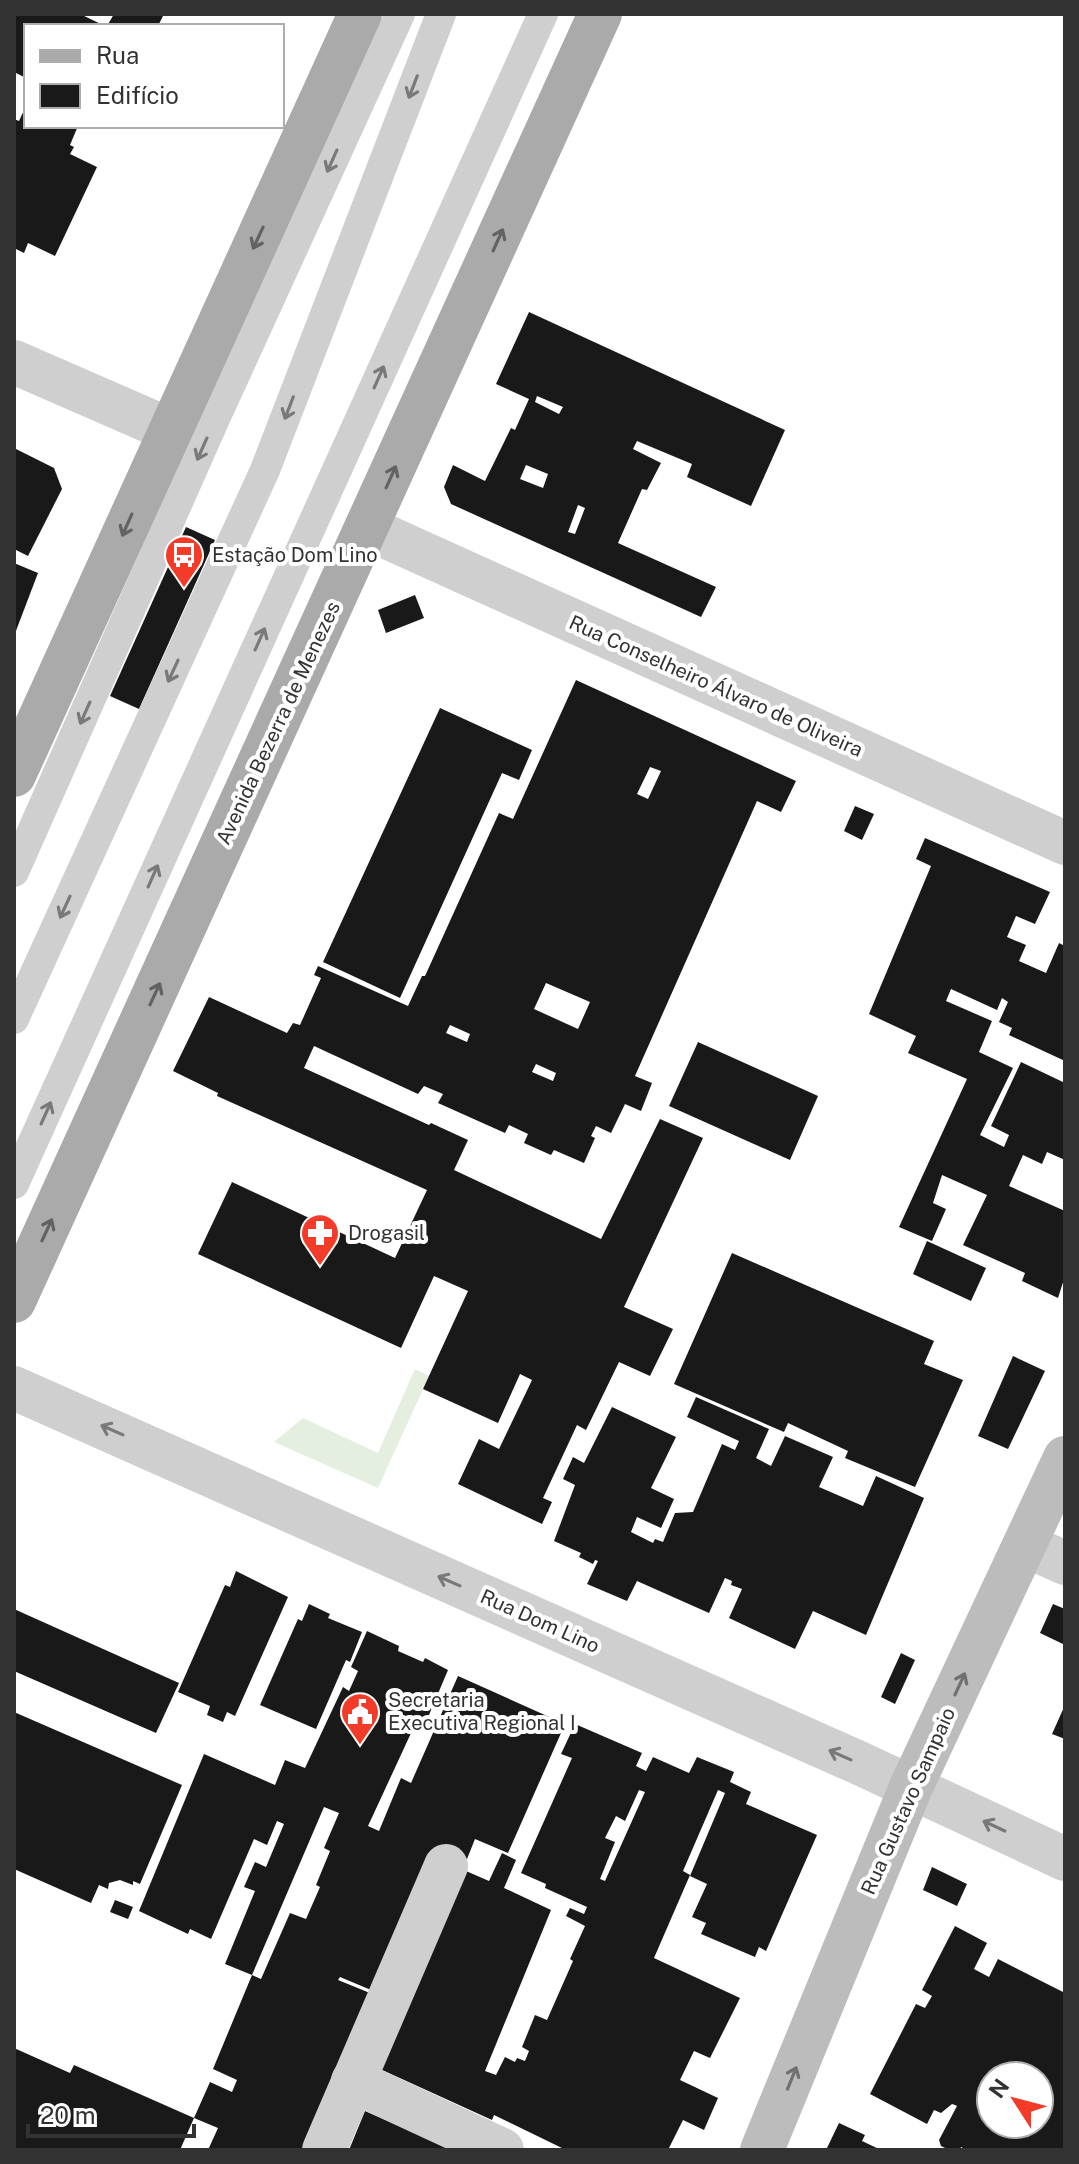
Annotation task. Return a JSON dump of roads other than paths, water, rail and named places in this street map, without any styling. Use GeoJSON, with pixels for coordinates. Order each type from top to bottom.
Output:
{"type":"FeatureCollection","features":[{"type":"Feature","properties":{"kind":"main road"},"geometry":{"type":"LineString","coordinates":[[14,775],[360,14]]}},
{"type":"Feature","properties":{"kind":"main road","name":"Avenida Bezerra de Menezes"},"geometry":{"type":"LineString","coordinates":[[14,1301],[600,14]]}},
{"type":"Feature","properties":{"kind":"street"},"geometry":{"type":"LineString","coordinates":[[14,362],[170,430]]}},
{"type":"Feature","properties":{"kind":"street","name":"Rua Conselheiro Álvaro de Oliveira"},"geometry":{"type":"LineString","coordinates":[[367,528],[1065,843]]}},
{"type":"Feature","properties":{"kind":"street","name":"Rua Dom Lino"},"geometry":{"type":"LineString","coordinates":[[14,1388],[911,1787],[1065,1859]]}},
{"type":"Feature","properties":{"kind":"street","name":"Rua Gustavo Sampaio"},"geometry":{"type":"LineString","coordinates":[[762,2150],[911,1787],[1065,1458]]}},
{"type":"Feature","properties":{"kind":"street"},"geometry":{"type":"LineString","coordinates":[[1025,1545],[1065,1563]]}},
{"type":"Feature","properties":{"kind":"street"},"geometry":{"type":"LineString","coordinates":[[324,2150],[446,1866]]}},
{"type":"Feature","properties":{"kind":"street"},"geometry":{"type":"LineString","coordinates":[[353,2081],[502,2150]]}},
{"type":"Feature","properties":{"kind":"lane"},"geometry":{"type":"LineString","coordinates":[[14,872],[214,421],[400,14]]}},
{"type":"Feature","properties":{"kind":"lane"},"geometry":{"type":"LineString","coordinates":[[14,1019],[265,470],[441,14]]}},
{"type":"Feature","properties":{"kind":"lane"},"geometry":{"type":"LineString","coordinates":[[14,1184],[543,14]]}},
{"type":"Feature","properties":{"kind":"place","name":"Estação Dom Lino"},"geometry":{"type":"Point","coordinates":[184,589]}},
{"type":"Feature","properties":{"kind":"place","name":"Drogasil"},"geometry":{"type":"Point","coordinates":[320,1267]}},
{"type":"Feature","properties":{"kind":"place","name":"Secretaria Executiva Regional I"},"geometry":{"type":"Point","coordinates":[360,1746]}}]}
